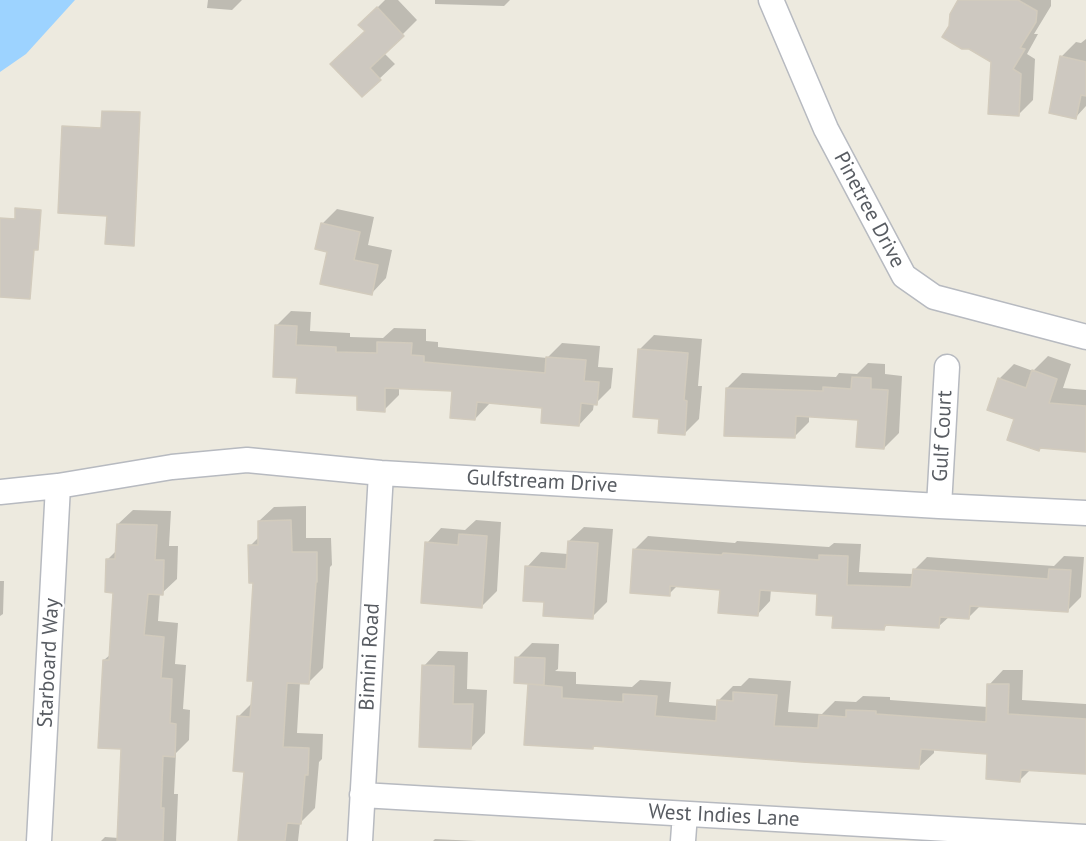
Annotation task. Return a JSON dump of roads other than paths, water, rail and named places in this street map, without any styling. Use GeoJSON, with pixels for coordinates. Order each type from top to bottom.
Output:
{"type":"FeatureCollection","features":[{"type":"Feature","properties":{"kind":"street","name":"Pinetree Drive"},"geometry":{"type":"LineString","coordinates":[[771,0],[826,129],[904,276],[934,297],[1086,337]]}},
{"type":"Feature","properties":{"kind":"street","name":"Gulf Court"},"geometry":{"type":"LineString","coordinates":[[939,506],[947,367]]}},
{"type":"Feature","properties":{"kind":"street","name":"Gulfstream Drive"},"geometry":{"type":"LineString","coordinates":[[0,492],[58,486],[172,467],[247,460],[381,472],[1086,513]]}},
{"type":"Feature","properties":{"kind":"street","name":"Bimini Road"},"geometry":{"type":"LineString","coordinates":[[360,841],[381,472]]}},
{"type":"Feature","properties":{"kind":"street","name":"Starboard Way"},"geometry":{"type":"LineString","coordinates":[[39,841],[58,486]]}},
{"type":"Feature","properties":{"kind":"street","name":"West Indies Lane"},"geometry":{"type":"LineString","coordinates":[[362,795],[1086,837]]}},
{"type":"Feature","properties":{"kind":"street"},"geometry":{"type":"LineString","coordinates":[[683,841],[685,814]]}},
{"type":"Feature","properties":{"kind":"water"},"geometry":{"type":"Polygon","coordinates":[[[0,0],[75,0],[26,54],[0,72],[0,0]]]}}]}
